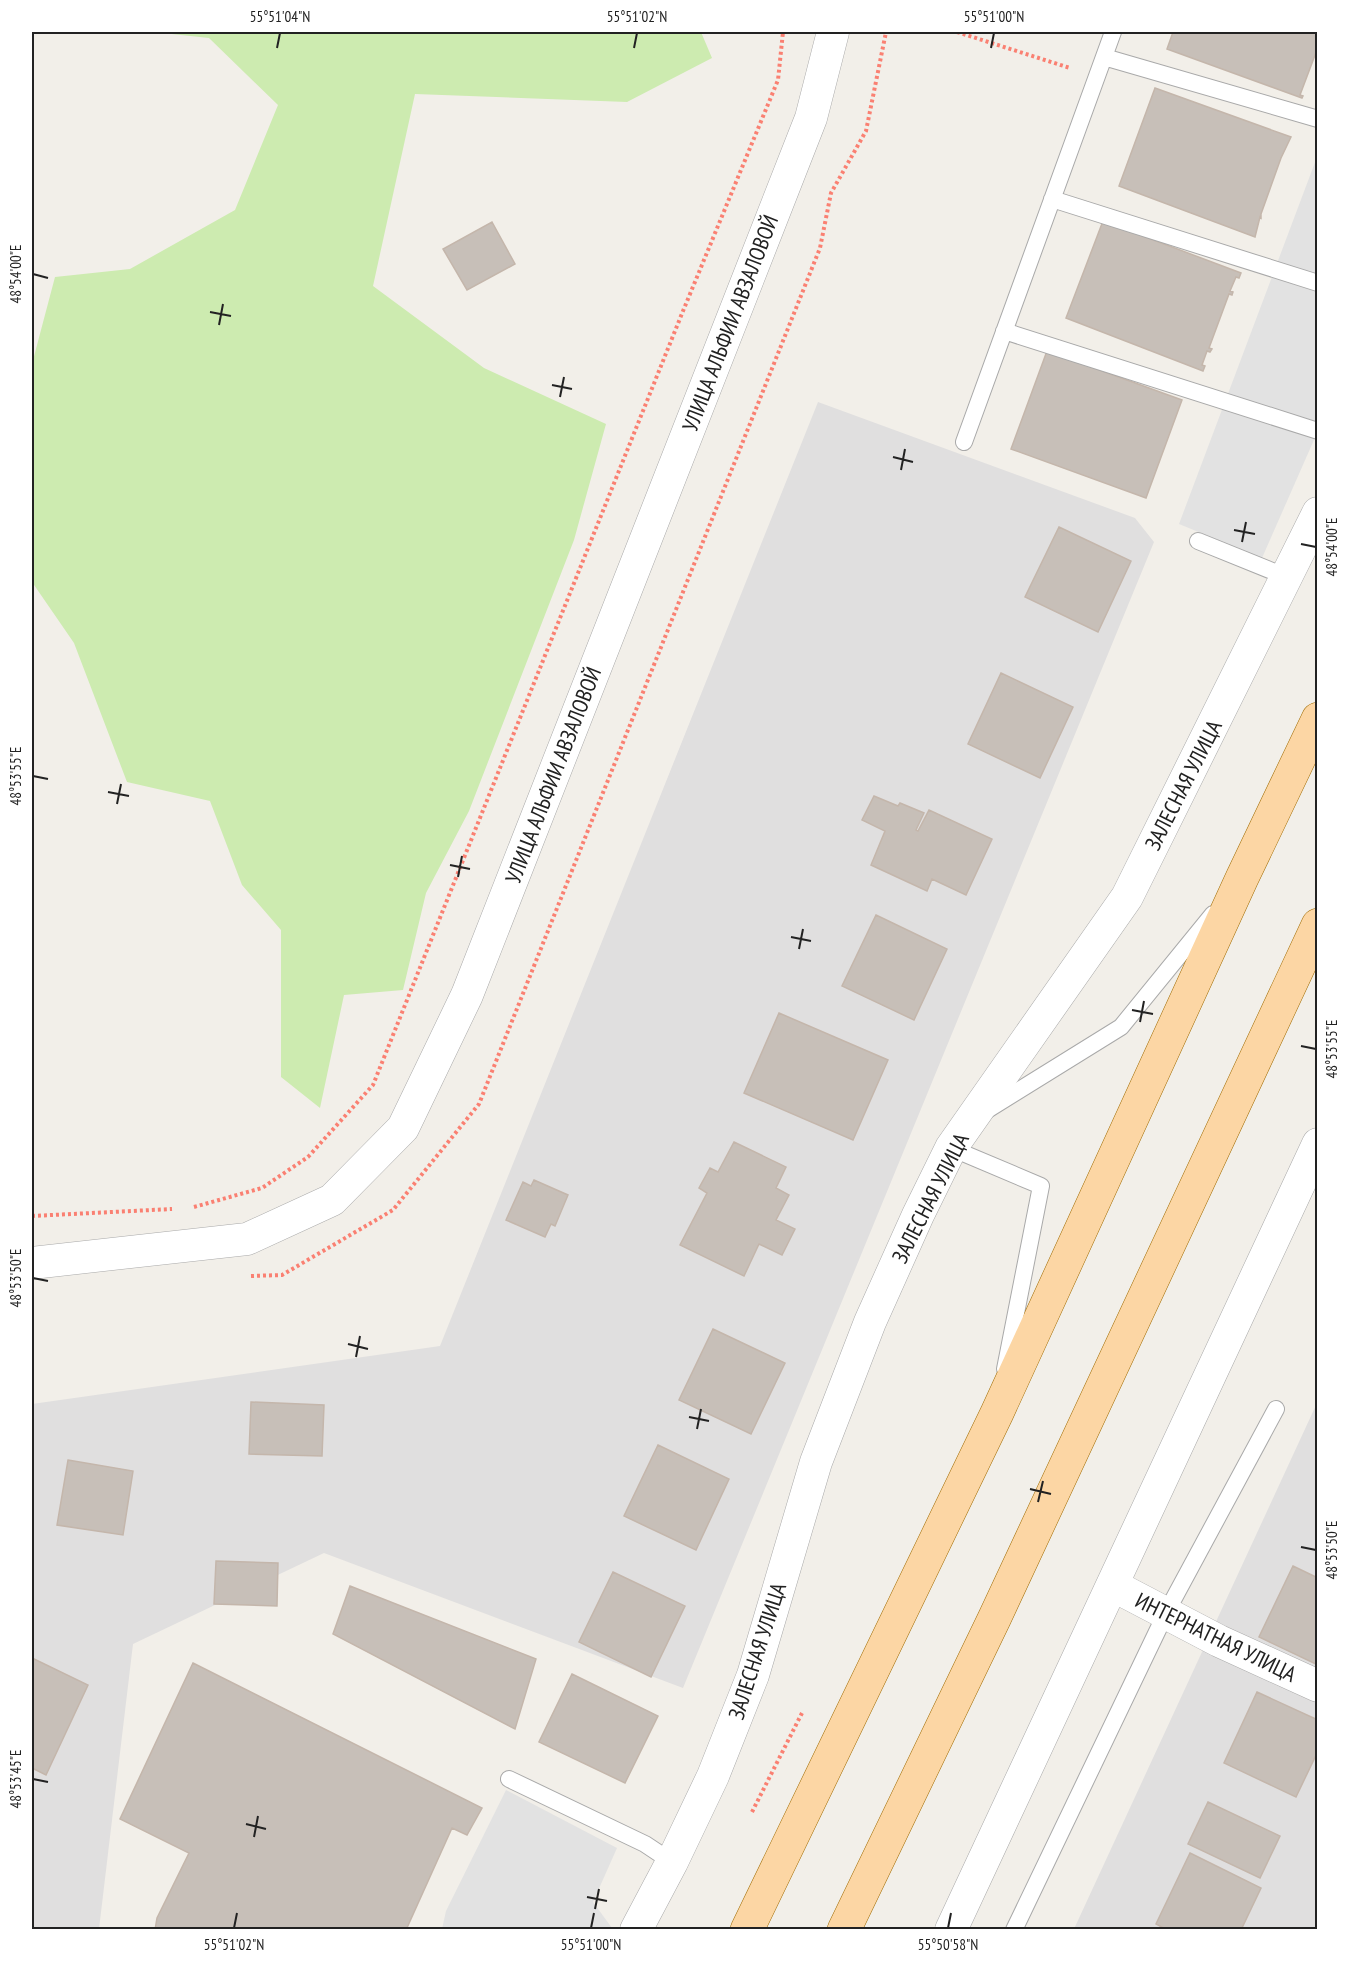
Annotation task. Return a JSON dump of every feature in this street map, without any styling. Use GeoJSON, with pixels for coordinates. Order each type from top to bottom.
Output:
{"type":"FeatureCollection","features":[{"type":"Feature","properties":{"kind":"main road"},"geometry":{"type":"LineString","coordinates":[[747,1929],[997,1413],[1317,719]]}},
{"type":"Feature","properties":{"kind":"main road"},"geometry":{"type":"LineString","coordinates":[[844,1929],[995,1617],[1317,925]]}},
{"type":"Feature","properties":{"kind":"street","name":"УЛИЦА АЛЬФИИ АВЗАЛОВОЙ"},"geometry":{"type":"LineString","coordinates":[[32,1263],[247,1239],[332,1200],[403,1128],[467,995],[811,118],[833,32]]}},
{"type":"Feature","properties":{"kind":"street","name":"ЗАЛЕСНАЯ УЛИЦА"},"geometry":{"type":"LineString","coordinates":[[636,1929],[672,1862],[713,1776],[753,1675],[816,1462],[870,1322],[918,1215],[951,1148],[1127,897],[1317,513]]}},
{"type":"Feature","properties":{"kind":"street"},"geometry":{"type":"LineString","coordinates":[[951,1929],[1114,1586],[1242,1303],[1307,1194],[1317,1144]]}},
{"type":"Feature","properties":{"kind":"street","name":"ИНТЕРНАТНАЯ УЛИЦА"},"geometry":{"type":"LineString","coordinates":[[1114,1586],[1219,1641],[1317,1686]]}},
{"type":"Feature","properties":{"kind":"lane"},"geometry":{"type":"LineString","coordinates":[[964,442],[1113,32]]}},
{"type":"Feature","properties":{"kind":"lane"},"geometry":{"type":"LineString","coordinates":[[1104,57],[1317,119]]}},
{"type":"Feature","properties":{"kind":"lane"},"geometry":{"type":"LineString","coordinates":[[1052,199],[1317,283]]}},
{"type":"Feature","properties":{"kind":"lane"},"geometry":{"type":"LineString","coordinates":[[1004,331],[1317,431]]}},
{"type":"Feature","properties":{"kind":"lane"},"geometry":{"type":"LineString","coordinates":[[1198,541],[1287,577]]}},
{"type":"Feature","properties":{"kind":"lane"},"geometry":{"type":"LineString","coordinates":[[970,1121],[1121,1027],[1242,878]]}},
{"type":"Feature","properties":{"kind":"lane"},"geometry":{"type":"LineString","coordinates":[[951,1148],[1041,1186],[997,1413]]}},
{"type":"Feature","properties":{"kind":"lane"},"geometry":{"type":"LineString","coordinates":[[1014,1929],[1166,1613],[1276,1408]]}},
{"type":"Feature","properties":{"kind":"lane"},"geometry":{"type":"LineString","coordinates":[[509,1779],[645,1844],[672,1862]]}},
{"type":"Feature","properties":{"kind":"path"},"geometry":{"type":"LineString","coordinates":[[188,1208],[262,1188],[308,1157],[373,1085],[778,80],[783,32]]}},
{"type":"Feature","properties":{"kind":"path"},"geometry":{"type":"LineString","coordinates":[[957,32],[1097,77]]}},
{"type":"Feature","properties":{"kind":"path"},"geometry":{"type":"LineString","coordinates":[[32,1216],[177,1209]]}},
{"type":"Feature","properties":{"kind":"path"},"geometry":{"type":"LineString","coordinates":[[752,1812],[802,1713]]}},
{"type":"Feature","properties":{"kind":"shaded area"},"geometry":{"type":"Polygon","coordinates":[[[1317,157],[1317,433],[1262,558],[1179,524],[1317,157]]]}},
{"type":"Feature","properties":{"kind":"shaded area"},"geometry":{"type":"Polygon","coordinates":[[[818,402],[1135,518],[1154,542],[683,1688],[324,1553],[133,1644],[99,1929],[32,1929],[32,1404],[440,1346],[818,402]]]}},
{"type":"Feature","properties":{"kind":"shaded area"},"geometry":{"type":"Polygon","coordinates":[[[1317,1403],[1317,1929],[1074,1929],[1317,1403]]]}},
{"type":"Feature","properties":{"kind":"shaded area"},"geometry":{"type":"Polygon","coordinates":[[[506,1790],[617,1848],[593,1902],[611,1929],[442,1929],[446,1911],[506,1790]]]}},
{"type":"Feature","properties":{"kind":"green space"},"geometry":{"type":"Polygon","coordinates":[[[153,32],[701,32],[712,58],[627,102],[415,94],[373,286],[484,368],[606,424],[574,540],[469,811],[426,893],[403,990],[344,995],[320,1108],[281,1077],[281,930],[242,885],[210,801],[127,782],[74,643],[32,582],[32,364],[55,277],[130,269],[235,210],[278,105],[209,38],[153,32]]]}},
{"type":"Feature","properties":{"kind":"building"},"geometry":{"type":"Polygon","coordinates":[[[1173,32],[1318,32],[1318,47],[1300,95],[1303,96],[1302,98],[1167,49],[1173,32]]]}},
{"type":"Feature","properties":{"kind":"building"},"geometry":{"type":"Polygon","coordinates":[[[1155,88],[1291,137],[1281,158],[1255,237],[1119,186],[1155,88]]]}},
{"type":"Feature","properties":{"kind":"building"},"geometry":{"type":"Polygon","coordinates":[[[1103,221],[1241,273],[1239,278],[1236,277],[1230,291],[1233,292],[1232,295],[1229,294],[1209,348],[1212,349],[1210,352],[1207,351],[1202,365],[1205,366],[1203,371],[1066,318],[1103,221]]]}},
{"type":"Feature","properties":{"kind":"building"},"geometry":{"type":"Polygon","coordinates":[[[492,222],[515,264],[467,290],[443,249],[492,222]]]}},
{"type":"Feature","properties":{"kind":"building"},"geometry":{"type":"Polygon","coordinates":[[[1047,351],[1182,400],[1146,498],[1011,449],[1047,351]]]}},
{"type":"Feature","properties":{"kind":"building"},"geometry":{"type":"Polygon","coordinates":[[[1059,527],[1131,561],[1098,632],[1025,597],[1059,527]]]}},
{"type":"Feature","properties":{"kind":"building"},"geometry":{"type":"Polygon","coordinates":[[[1001,673],[1073,707],[1040,778],[968,744],[1001,673]]]}},
{"type":"Feature","properties":{"kind":"building"},"geometry":{"type":"Polygon","coordinates":[[[874,796],[924,813],[916,830],[918,831],[929,810],[992,839],[966,895],[932,879],[927,891],[871,865],[885,831],[862,820],[874,796]]]}},
{"type":"Feature","properties":{"kind":"building"},"geometry":{"type":"Polygon","coordinates":[[[876,915],[947,949],[914,1020],[842,986],[876,915]]]}},
{"type":"Feature","properties":{"kind":"building"},"geometry":{"type":"Polygon","coordinates":[[[779,1013],[888,1060],[853,1140],[744,1093],[779,1013]]]}},
{"type":"Feature","properties":{"kind":"building"},"geometry":{"type":"Polygon","coordinates":[[[734,1142],[786,1167],[776,1188],[789,1195],[776,1220],[795,1229],[782,1255],[759,1244],[744,1276],[680,1245],[707,1193],[699,1188],[710,1168],[718,1172],[734,1142]]]}},
{"type":"Feature","properties":{"kind":"building"},"geometry":{"type":"Polygon","coordinates":[[[534,1180],[568,1195],[555,1226],[551,1224],[545,1237],[506,1220],[523,1182],[531,1186],[534,1180]]]}},
{"type":"Feature","properties":{"kind":"building"},"geometry":{"type":"Polygon","coordinates":[[[713,1329],[785,1363],[751,1434],[679,1400],[713,1329]]]}},
{"type":"Feature","properties":{"kind":"building"},"geometry":{"type":"Polygon","coordinates":[[[251,1402],[324,1405],[322,1456],[249,1454],[251,1402]]]}},
{"type":"Feature","properties":{"kind":"building"},"geometry":{"type":"Polygon","coordinates":[[[658,1445],[729,1479],[696,1550],[624,1516],[658,1445]]]}},
{"type":"Feature","properties":{"kind":"building"},"geometry":{"type":"Polygon","coordinates":[[[68,1460],[133,1471],[123,1535],[57,1525],[68,1460]]]}},
{"type":"Feature","properties":{"kind":"building"},"geometry":{"type":"Polygon","coordinates":[[[216,1561],[278,1563],[277,1606],[214,1604],[216,1561]]]}},
{"type":"Feature","properties":{"kind":"building"},"geometry":{"type":"Polygon","coordinates":[[[1293,1566],[1318,1578],[1318,1665],[1259,1637],[1293,1566]]]}},
{"type":"Feature","properties":{"kind":"building"},"geometry":{"type":"Polygon","coordinates":[[[613,1572],[685,1606],[651,1677],[579,1642],[613,1572]]]}},
{"type":"Feature","properties":{"kind":"building"},"geometry":{"type":"Polygon","coordinates":[[[350,1586],[536,1659],[515,1729],[333,1634],[350,1586]]]}},
{"type":"Feature","properties":{"kind":"building"},"geometry":{"type":"Polygon","coordinates":[[[32,1658],[88,1685],[46,1775],[32,1768],[32,1658]]]}},
{"type":"Feature","properties":{"kind":"building"},"geometry":{"type":"Polygon","coordinates":[[[193,1663],[482,1808],[467,1835],[452,1828],[406,1930],[155,1930],[157,1918],[189,1853],[120,1819],[193,1663]]]}},
{"type":"Feature","properties":{"kind":"building"},"geometry":{"type":"Polygon","coordinates":[[[572,1674],[658,1716],[625,1783],[539,1742],[572,1674]]]}},
{"type":"Feature","properties":{"kind":"building"},"geometry":{"type":"Polygon","coordinates":[[[1257,1692],[1318,1720],[1318,1751],[1296,1797],[1224,1763],[1257,1692]]]}},
{"type":"Feature","properties":{"kind":"building"},"geometry":{"type":"Polygon","coordinates":[[[1208,1802],[1280,1836],[1260,1878],[1188,1844],[1208,1802]]]}},
{"type":"Feature","properties":{"kind":"building"},"geometry":{"type":"Polygon","coordinates":[[[1190,1853],[1261,1888],[1241,1930],[1167,1930],[1156,1924],[1190,1853]]]}}]}
